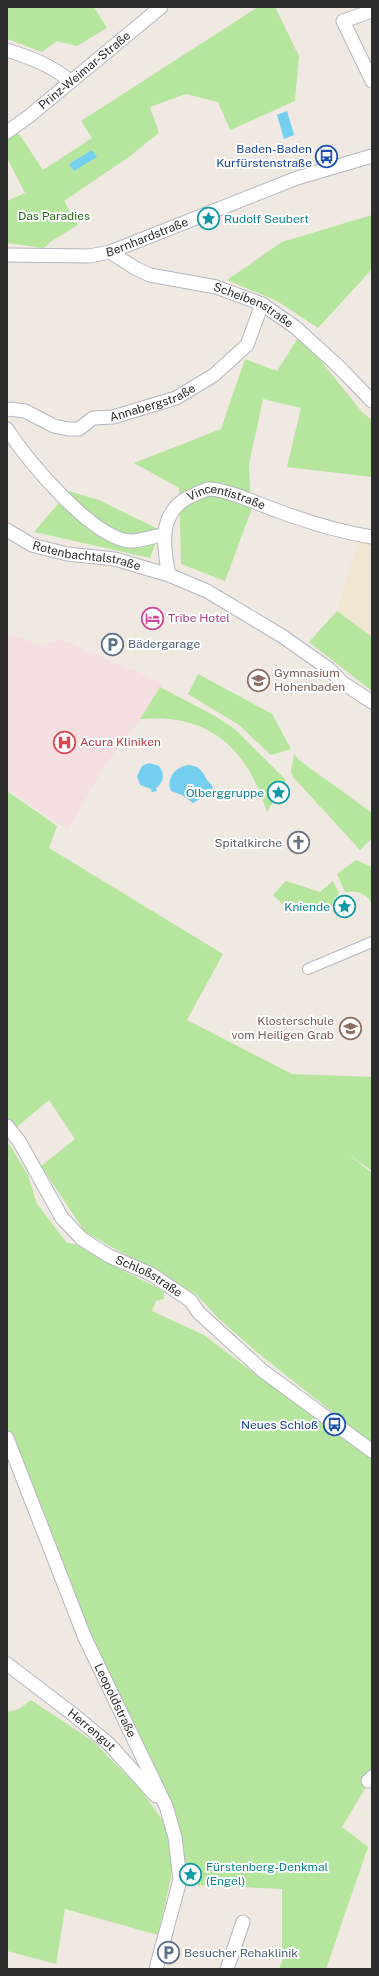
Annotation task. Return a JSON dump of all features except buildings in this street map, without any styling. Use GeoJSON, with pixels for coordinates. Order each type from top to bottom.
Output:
{"type":"FeatureCollection","features":[{"type":"Feature","properties":{"kind":"street","name":"Prinz-Weimar-Straße"},"geometry":{"type":"LineString","coordinates":[[7,132],[28,117],[161,7]]}},
{"type":"Feature","properties":{"kind":"street"},"geometry":{"type":"LineString","coordinates":[[372,12],[343,21],[372,81]]}},
{"type":"Feature","properties":{"kind":"street"},"geometry":{"type":"LineString","coordinates":[[7,50],[32,58],[56,69],[70,81]]}},
{"type":"Feature","properties":{"kind":"street","name":"Bernhardstraße"},"geometry":{"type":"LineString","coordinates":[[7,255],[89,256],[110,252],[297,178],[372,156]]}},
{"type":"Feature","properties":{"kind":"street","name":"Scheibenstraße"},"geometry":{"type":"LineString","coordinates":[[110,252],[135,268],[150,275],[216,287],[262,304],[295,327],[338,366],[372,401]]}},
{"type":"Feature","properties":{"kind":"street","name":"Annabergstraße"},"geometry":{"type":"LineString","coordinates":[[7,410],[25,411],[54,426],[68,429],[79,429],[93,418],[112,417],[176,398],[214,375],[247,345],[262,304]]}},
{"type":"Feature","properties":{"kind":"street"},"geometry":{"type":"LineString","coordinates":[[7,429],[32,463],[66,500],[107,533],[129,541],[165,534]]}},
{"type":"Feature","properties":{"kind":"street","name":"Vincentistraße"},"geometry":{"type":"LineString","coordinates":[[169,575],[165,556],[165,534],[171,511],[181,501],[208,489],[230,494],[281,512],[356,534],[372,536]]}},
{"type":"Feature","properties":{"kind":"street","name":"Rotenbachtalstraße"},"geometry":{"type":"LineString","coordinates":[[7,530],[32,545],[66,554],[115,559],[169,575]]}},
{"type":"Feature","properties":{"kind":"street"},"geometry":{"type":"LineString","coordinates":[[169,575],[207,591],[282,636],[329,669],[343,683],[372,702]]}},
{"type":"Feature","properties":{"kind":"street"},"geometry":{"type":"LineString","coordinates":[[308,969],[372,942]]}},
{"type":"Feature","properties":{"kind":"street","name":"Schloßstraße"},"geometry":{"type":"LineString","coordinates":[[7,1126],[18,1141],[62,1218],[82,1239],[109,1256],[151,1274],[191,1301],[199,1313],[263,1371],[372,1452]]}},
{"type":"Feature","properties":{"kind":"street","name":"Leopoldstraße"},"geometry":{"type":"LineString","coordinates":[[7,1438],[85,1638],[166,1806],[175,1837],[180,1880],[156,1969]]}},
{"type":"Feature","properties":{"kind":"street","name":"Herrengut"},"geometry":{"type":"LineString","coordinates":[[7,1664],[74,1715],[109,1744],[166,1806]]}},
{"type":"Feature","properties":{"kind":"street"},"geometry":{"type":"LineString","coordinates":[[227,1969],[243,1922]]}},
{"type":"Feature","properties":{"kind":"shaded area"},"geometry":{"type":"Polygon","coordinates":[[[360,535],[372,538],[372,637],[337,611],[360,535]]]}},
{"type":"Feature","properties":{"kind":"shaded area","name":"Acura Kliniken"},"geometry":{"type":"Polygon","coordinates":[[[7,633],[42,646],[60,639],[162,683],[140,719],[105,765],[68,830],[7,789],[7,633]]]}},
{"type":"Feature","properties":{"kind":"green space"},"geometry":{"type":"Polygon","coordinates":[[[7,7],[94,7],[107,28],[77,46],[57,41],[42,52],[7,39],[7,7]]]}},
{"type":"Feature","properties":{"kind":"green space","name":"Das Paradies"},"geometry":{"type":"Polygon","coordinates":[[[258,7],[275,7],[299,56],[295,101],[230,130],[218,102],[186,94],[150,107],[159,133],[126,159],[64,201],[78,225],[50,242],[44,248],[7,243],[7,201],[25,193],[7,158],[7,122],[21,137],[43,170],[92,138],[81,121],[258,7]]]}},
{"type":"Feature","properties":{"kind":"green space"},"geometry":{"type":"Polygon","coordinates":[[[372,215],[372,269],[318,328],[277,301],[227,280],[282,242],[372,215]]]}},
{"type":"Feature","properties":{"kind":"green space"},"geometry":{"type":"Polygon","coordinates":[[[300,335],[362,412],[372,420],[372,477],[287,467],[301,408],[263,399],[249,464],[251,511],[225,581],[181,564],[179,488],[134,463],[221,429],[245,359],[277,371],[300,335]]]}},
{"type":"Feature","properties":{"kind":"green space"},"geometry":{"type":"Polygon","coordinates":[[[69,491],[99,500],[160,530],[150,558],[34,532],[69,491]]]}},
{"type":"Feature","properties":{"kind":"green space"},"geometry":{"type":"Polygon","coordinates":[[[337,611],[372,637],[372,691],[309,642],[337,611]]]}},
{"type":"Feature","properties":{"kind":"green space"},"geometry":{"type":"Polygon","coordinates":[[[198,674],[272,714],[291,749],[271,755],[239,725],[188,694],[198,674]]]}},
{"type":"Feature","properties":{"kind":"green space"},"geometry":{"type":"Polygon","coordinates":[[[160,687],[215,716],[235,729],[286,780],[267,812],[259,789],[248,770],[236,753],[222,739],[205,729],[186,722],[164,719],[140,719],[160,687]]]}},
{"type":"Feature","properties":{"kind":"green space"},"geometry":{"type":"Polygon","coordinates":[[[294,754],[299,760],[372,813],[372,838],[360,850],[293,777],[291,771],[294,754]]]}},
{"type":"Feature","properties":{"kind":"green space"},"geometry":{"type":"Polygon","coordinates":[[[7,791],[57,826],[49,848],[223,954],[187,1020],[292,1074],[372,1077],[372,1171],[347,1153],[372,1173],[372,1444],[350,1428],[258,1353],[218,1318],[197,1295],[85,1232],[41,1166],[75,1139],[49,1100],[17,1127],[7,1117],[7,791]]]}},
{"type":"Feature","properties":{"kind":"green space"},"geometry":{"type":"Polygon","coordinates":[[[356,860],[372,867],[372,904],[367,897],[361,893],[353,891],[345,892],[337,874],[356,860]]]}},
{"type":"Feature","properties":{"kind":"green space"},"geometry":{"type":"Polygon","coordinates":[[[286,881],[320,892],[333,881],[339,894],[335,898],[330,909],[304,907],[291,912],[273,895],[286,881]]]}},
{"type":"Feature","properties":{"kind":"green space"},"geometry":{"type":"Polygon","coordinates":[[[7,1141],[28,1175],[37,1204],[67,1243],[76,1244],[110,1264],[164,1291],[164,1299],[156,1301],[152,1311],[204,1335],[259,1377],[372,1458],[372,1777],[342,1827],[368,1847],[326,1969],[279,1969],[282,1962],[282,1889],[200,1885],[180,1880],[175,1840],[171,1878],[158,1935],[65,1909],[56,1964],[7,1951],[7,1712],[19,1709],[31,1700],[94,1742],[140,1789],[174,1836],[85,1638],[7,1438],[7,1141]]]}},
{"type":"Feature","properties":{"kind":"water"},"geometry":{"type":"Polygon","coordinates":[[[287,111],[294,135],[284,139],[277,115],[287,111]]]}},
{"type":"Feature","properties":{"kind":"water"},"geometry":{"type":"Polygon","coordinates":[[[92,150],[97,157],[74,171],[69,164],[92,150]]]}},
{"type":"Feature","properties":{"kind":"water"},"geometry":{"type":"Polygon","coordinates":[[[149,763],[159,766],[163,775],[161,783],[156,788],[157,791],[152,792],[151,789],[140,785],[137,776],[142,766],[149,763]]]}},
{"type":"Feature","properties":{"kind":"water"},"geometry":{"type":"Polygon","coordinates":[[[187,765],[194,766],[199,769],[213,787],[211,791],[206,792],[200,799],[193,803],[182,795],[171,791],[170,786],[171,778],[175,771],[187,765]]]}},
{"type":"Feature","properties":{"kind":"place","name":"Baden-Baden Kurfürstenstraße"},"geometry":{"type":"Point","coordinates":[327,156]}},
{"type":"Feature","properties":{"kind":"place","name":"Rudolf Seubert"},"geometry":{"type":"Point","coordinates":[209,219]}},
{"type":"Feature","properties":{"kind":"place","name":"Tribe Hotel"},"geometry":{"type":"Point","coordinates":[152,618]}},
{"type":"Feature","properties":{"kind":"place","name":"Bädergarage"},"geometry":{"type":"Point","coordinates":[113,644]}},
{"type":"Feature","properties":{"kind":"place","name":"Gymnasium Hohenbaden"},"geometry":{"type":"Point","coordinates":[258,680]}},
{"type":"Feature","properties":{"kind":"place","name":"Acura Kliniken"},"geometry":{"type":"Point","coordinates":[65,742]}},
{"type":"Feature","properties":{"kind":"place","name":"Ölberggruppe"},"geometry":{"type":"Point","coordinates":[279,793]}},
{"type":"Feature","properties":{"kind":"place","name":"Spitalkirche"},"geometry":{"type":"Point","coordinates":[298,843]}},
{"type":"Feature","properties":{"kind":"place","name":"Kniende"},"geometry":{"type":"Point","coordinates":[345,907]}},
{"type":"Feature","properties":{"kind":"place","name":"Klosterschule vom Heiligen Grab"},"geometry":{"type":"Point","coordinates":[350,1028]}},
{"type":"Feature","properties":{"kind":"place","name":"Neues Schloß"},"geometry":{"type":"Point","coordinates":[334,1425]}},
{"type":"Feature","properties":{"kind":"place","name":"Fürstenberg-Denkmal (Engel)"},"geometry":{"type":"Point","coordinates":[190,1874]}},
{"type":"Feature","properties":{"kind":"place","name":"Besucher Rehaklinik"},"geometry":{"type":"Point","coordinates":[169,1953]}}]}
